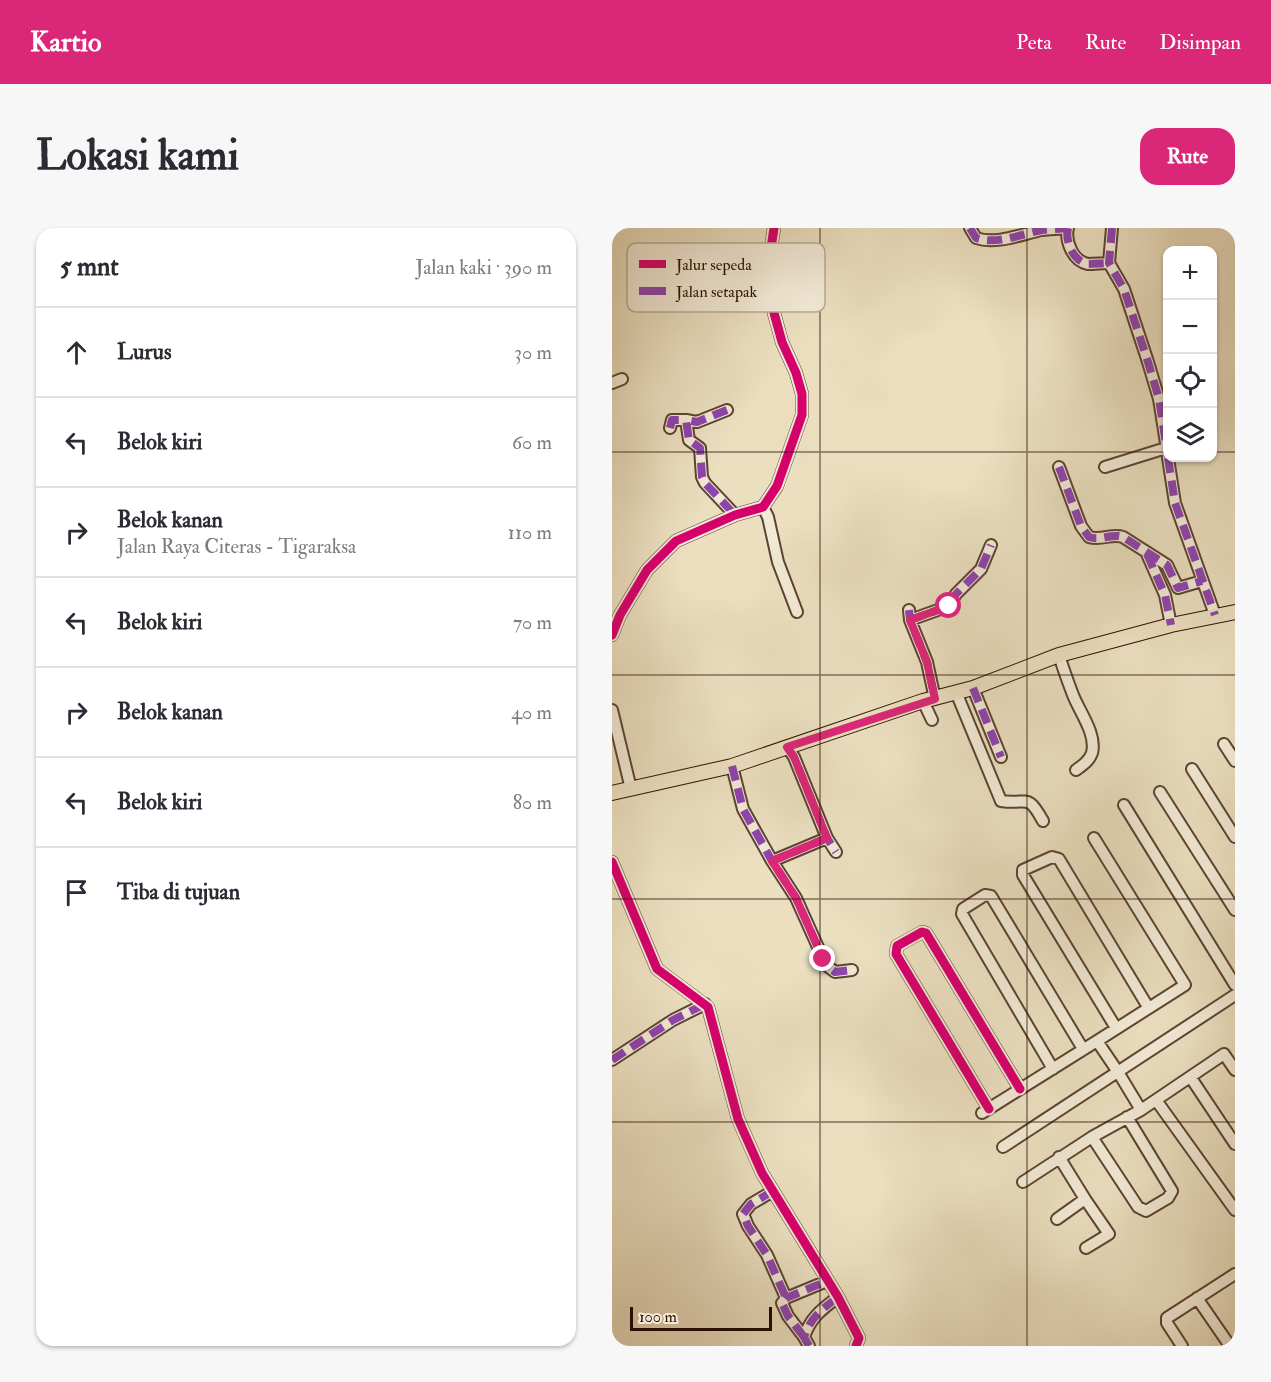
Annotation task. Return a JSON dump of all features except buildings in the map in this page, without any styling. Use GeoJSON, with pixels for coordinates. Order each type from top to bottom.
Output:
{"type":"FeatureCollection","features":[{"type":"Feature","properties":{"kind":"main road"},"geometry":{"type":"LineString","coordinates":[[612,793],[732,766],[929,700],[973,688],[1059,655],[1172,625],[1235,612]]}},
{"type":"Feature","properties":{"kind":"street"},"geometry":{"type":"LineString","coordinates":[[772,243],[774,228]]}},
{"type":"Feature","properties":{"kind":"street"},"geometry":{"type":"LineString","coordinates":[[970,228],[976,238],[982,241],[1067,228],[1068,244],[1075,256],[1089,264],[1109,262]]}},
{"type":"Feature","properties":{"kind":"street"},"geometry":{"type":"LineString","coordinates":[[1112,228],[1109,262],[1124,289],[1159,399],[1163,426]]}},
{"type":"Feature","properties":{"kind":"street"},"geometry":{"type":"LineString","coordinates":[[612,635],[620,615],[647,570],[676,541],[735,515],[763,507],[777,486],[802,415],[802,394],[796,373],[782,342],[774,312]]}},
{"type":"Feature","properties":{"kind":"street"},"geometry":{"type":"LineString","coordinates":[[670,428],[672,420],[697,422],[727,410]]}},
{"type":"Feature","properties":{"kind":"street"},"geometry":{"type":"LineString","coordinates":[[686,420],[689,440],[700,447],[702,477],[705,483],[735,515]]}},
{"type":"Feature","properties":{"kind":"street"},"geometry":{"type":"LineString","coordinates":[[1105,467],[1163,455]]}},
{"type":"Feature","properties":{"kind":"street"},"geometry":{"type":"LineString","coordinates":[[1168,462],[1175,503],[1215,615]]}},
{"type":"Feature","properties":{"kind":"street"},"geometry":{"type":"LineString","coordinates":[[1059,467],[1085,534],[1093,539],[1119,536],[1167,566],[1178,588],[1202,581]]}},
{"type":"Feature","properties":{"kind":"street"},"geometry":{"type":"LineString","coordinates":[[763,507],[768,517],[778,562],[797,612]]}},
{"type":"Feature","properties":{"kind":"street"},"geometry":{"type":"LineString","coordinates":[[932,720],[927,662],[909,615],[949,606],[956,594],[981,569],[991,545]]}},
{"type":"Feature","properties":{"kind":"street"},"geometry":{"type":"LineString","coordinates":[[1147,554],[1165,595],[1172,625]]}},
{"type":"Feature","properties":{"kind":"street"},"geometry":{"type":"LineString","coordinates":[[1059,655],[1093,744],[1087,762],[1076,770]]}},
{"type":"Feature","properties":{"kind":"street"},"geometry":{"type":"LineString","coordinates":[[973,688],[1001,757]]}},
{"type":"Feature","properties":{"kind":"street"},"geometry":{"type":"LineString","coordinates":[[956,692],[1001,801],[1027,800],[1032,803],[1043,820]]}},
{"type":"Feature","properties":{"kind":"street"},"geometry":{"type":"LineString","coordinates":[[612,710],[631,789]]}},
{"type":"Feature","properties":{"kind":"street"},"geometry":{"type":"LineString","coordinates":[[1224,744],[1235,761]]}},
{"type":"Feature","properties":{"kind":"street"},"geometry":{"type":"LineString","coordinates":[[787,747],[794,757],[827,838],[836,852]]}},
{"type":"Feature","properties":{"kind":"street"},"geometry":{"type":"LineString","coordinates":[[732,766],[743,809],[796,898],[826,965],[835,972],[852,970]]}},
{"type":"Feature","properties":{"kind":"street"},"geometry":{"type":"LineString","coordinates":[[1192,769],[1235,837]]}},
{"type":"Feature","properties":{"kind":"street"},"geometry":{"type":"LineString","coordinates":[[1160,792],[1235,910]]}},
{"type":"Feature","properties":{"kind":"street"},"geometry":{"type":"LineString","coordinates":[[1124,806],[1235,985]]}},
{"type":"Feature","properties":{"kind":"street"},"geometry":{"type":"LineString","coordinates":[[772,861],[827,838]]}},
{"type":"Feature","properties":{"kind":"street"},"geometry":{"type":"LineString","coordinates":[[1020,1089],[926,933],[922,932],[897,946],[896,954],[986,1111],[1185,985],[1094,838]]}},
{"type":"Feature","properties":{"kind":"street"},"geometry":{"type":"LineString","coordinates":[[1116,1028],[1023,875],[1023,870],[1052,857],[1059,859],[1148,1007]]}},
{"type":"Feature","properties":{"kind":"street"},"geometry":{"type":"LineString","coordinates":[[612,862],[657,969],[705,1004],[738,1119],[762,1173],[838,1297],[859,1338],[856,1346]]}},
{"type":"Feature","properties":{"kind":"street"},"geometry":{"type":"LineString","coordinates":[[1053,1068],[962,914],[963,909],[985,895],[991,896],[1083,1049]]}},
{"type":"Feature","properties":{"kind":"street"},"geometry":{"type":"LineString","coordinates":[[1003,1147],[1235,995]]}},
{"type":"Feature","properties":{"kind":"street"},"geometry":{"type":"LineString","coordinates":[[612,1060],[673,1020],[705,1004]]}},
{"type":"Feature","properties":{"kind":"street"},"geometry":{"type":"LineString","coordinates":[[1097,1041],[1141,1110]]}},
{"type":"Feature","properties":{"kind":"street"},"geometry":{"type":"LineString","coordinates":[[1023,1182],[1059,1157],[1141,1110],[1224,1054],[1235,1070]]}},
{"type":"Feature","properties":{"kind":"street"},"geometry":{"type":"LineString","coordinates":[[1191,1078],[1235,1144]]}},
{"type":"Feature","properties":{"kind":"street"},"geometry":{"type":"LineString","coordinates":[[1156,1100],[1235,1210]]}},
{"type":"Feature","properties":{"kind":"street"},"geometry":{"type":"LineString","coordinates":[[1092,1137],[1138,1207],[1146,1211],[1168,1198],[1172,1191],[1127,1117]]}},
{"type":"Feature","properties":{"kind":"street"},"geometry":{"type":"LineString","coordinates":[[1059,1157],[1109,1234],[1086,1248]]}},
{"type":"Feature","properties":{"kind":"street"},"geometry":{"type":"LineString","coordinates":[[773,1191],[751,1204],[743,1214],[767,1255],[786,1298]]}},
{"type":"Feature","properties":{"kind":"street"},"geometry":{"type":"LineString","coordinates":[[1057,1219],[1085,1200]]}},
{"type":"Feature","properties":{"kind":"street"},"geometry":{"type":"LineString","coordinates":[[1182,1346],[1168,1324],[1167,1318],[1197,1298],[1233,1279]]}},
{"type":"Feature","properties":{"kind":"street"},"geometry":{"type":"LineString","coordinates":[[806,1342],[782,1303],[786,1298],[827,1281]]}},
{"type":"Feature","properties":{"kind":"street"},"geometry":{"type":"LineString","coordinates":[[806,1342],[815,1315],[838,1297]]}},
{"type":"Feature","properties":{"kind":"street"},"geometry":{"type":"LineString","coordinates":[[1197,1298],[1230,1346]]}},
{"type":"Feature","properties":{"kind":"marked path"},"geometry":{"type":"LineString","coordinates":[[970,228],[976,238],[984,240],[1067,228]]}},
{"type":"Feature","properties":{"kind":"marked path"},"geometry":{"type":"LineString","coordinates":[[1068,228],[1069,244],[1078,259],[1088,264],[1109,263]]}},
{"type":"Feature","properties":{"kind":"marked path"},"geometry":{"type":"LineString","coordinates":[[1112,228],[1109,263],[1124,289],[1159,399],[1163,424]]}},
{"type":"Feature","properties":{"kind":"marked path"},"geometry":{"type":"LineString","coordinates":[[727,410],[697,422],[686,420],[689,440],[700,448],[702,477],[705,483],[735,515]]}},
{"type":"Feature","properties":{"kind":"marked path"},"geometry":{"type":"LineString","coordinates":[[670,428],[672,420],[686,420]]}},
{"type":"Feature","properties":{"kind":"marked path"},"geometry":{"type":"LineString","coordinates":[[1169,462],[1175,503],[1215,615]]}},
{"type":"Feature","properties":{"kind":"marked path"},"geometry":{"type":"LineString","coordinates":[[1059,467],[1081,526],[1089,537],[1123,537],[1167,565],[1178,588],[1202,581]]}},
{"type":"Feature","properties":{"kind":"marked path"},"geometry":{"type":"LineString","coordinates":[[910,620],[949,606],[956,594],[981,569],[991,545]]}},
{"type":"Feature","properties":{"kind":"marked path"},"geometry":{"type":"LineString","coordinates":[[1147,554],[1165,595],[1171,625]]}},
{"type":"Feature","properties":{"kind":"marked path"},"geometry":{"type":"LineString","coordinates":[[909,610],[910,620],[927,662],[935,699]]}},
{"type":"Feature","properties":{"kind":"marked path"},"geometry":{"type":"LineString","coordinates":[[973,688],[1001,757]]}},
{"type":"Feature","properties":{"kind":"marked path"},"geometry":{"type":"LineString","coordinates":[[787,747],[794,757],[827,838],[836,852]]}},
{"type":"Feature","properties":{"kind":"marked path"},"geometry":{"type":"LineString","coordinates":[[732,766],[743,809],[796,898],[826,965],[835,972],[852,970]]}},
{"type":"Feature","properties":{"kind":"marked path"},"geometry":{"type":"LineString","coordinates":[[772,861],[827,838]]}},
{"type":"Feature","properties":{"kind":"marked path"},"geometry":{"type":"LineString","coordinates":[[612,1060],[673,1020],[705,1004]]}},
{"type":"Feature","properties":{"kind":"marked path"},"geometry":{"type":"LineString","coordinates":[[773,1191],[751,1204],[743,1214],[767,1255],[786,1298]]}},
{"type":"Feature","properties":{"kind":"marked path"},"geometry":{"type":"LineString","coordinates":[[804,1337],[788,1316],[782,1303],[786,1298],[827,1281]]}},
{"type":"Feature","properties":{"kind":"marked path"},"geometry":{"type":"LineString","coordinates":[[809,1346],[804,1337],[810,1324],[838,1297]]}},
{"type":"Feature","properties":{"kind":"cycle path"},"geometry":{"type":"LineString","coordinates":[[772,243],[774,228]]}},
{"type":"Feature","properties":{"kind":"cycle path"},"geometry":{"type":"LineString","coordinates":[[612,635],[620,615],[647,570],[676,541],[735,515],[763,507],[777,486],[802,415],[802,394],[796,373],[782,342],[774,312]]}},
{"type":"Feature","properties":{"kind":"cycle path"},"geometry":{"type":"LineString","coordinates":[[612,862],[657,969],[708,1007],[738,1119],[762,1173],[838,1297],[859,1338],[856,1346]]}},
{"type":"Feature","properties":{"kind":"cycle path"},"geometry":{"type":"LineString","coordinates":[[989,1109],[896,954],[897,946],[922,932],[926,933],[1020,1089]]}},
{"type":"Feature","properties":{"kind":"route"},"geometry":{"type":"LineString","coordinates":[[823,959],[796,898],[772,861],[827,838],[794,757],[787,747],[935,699],[927,662],[910,620],[949,606]]}}]}
